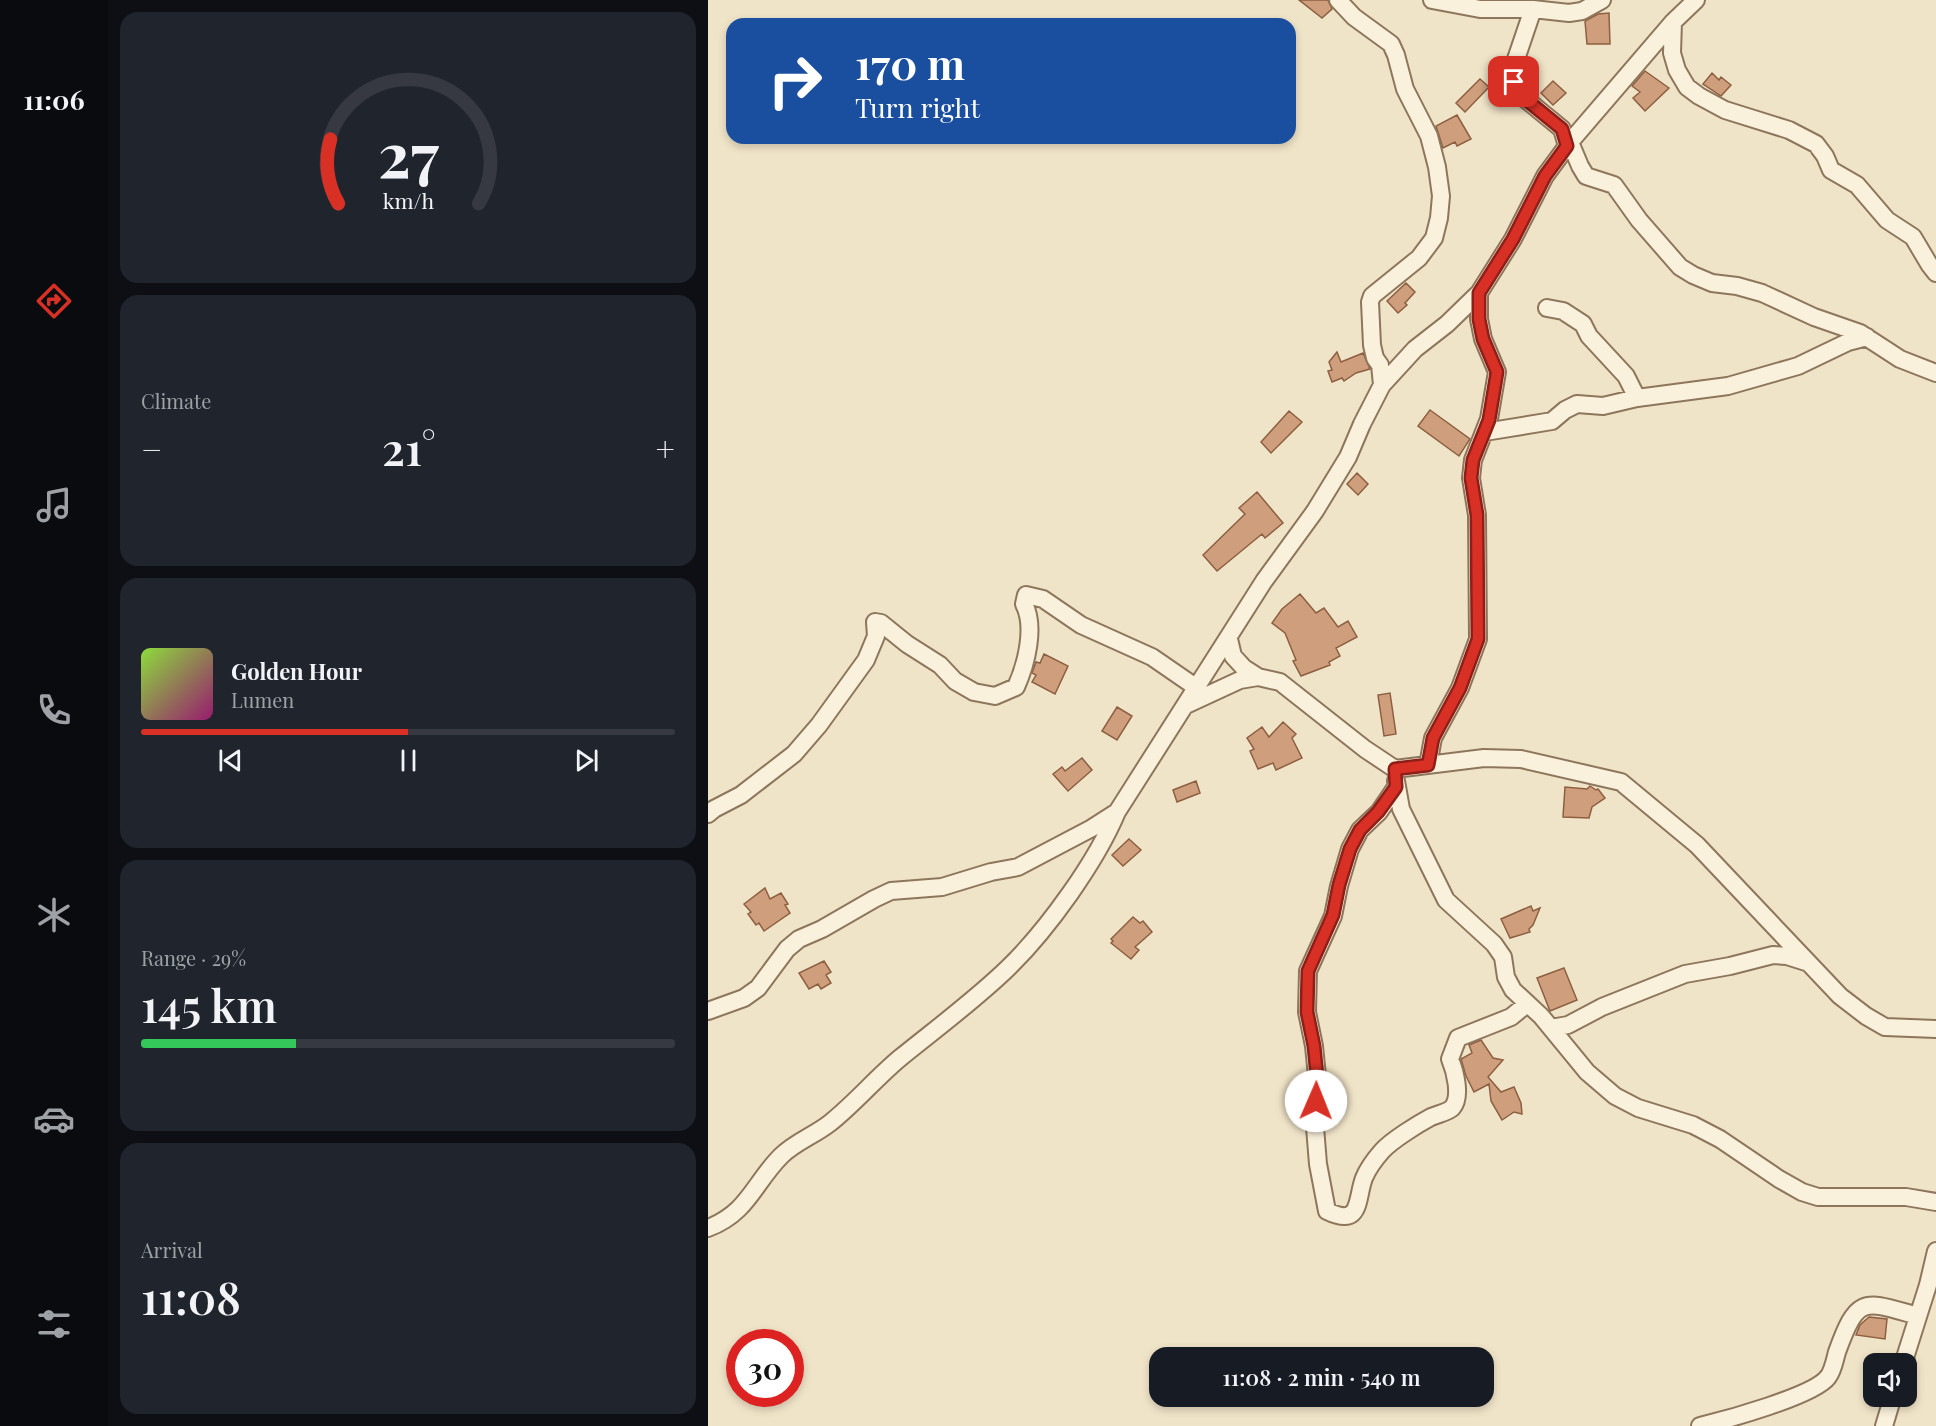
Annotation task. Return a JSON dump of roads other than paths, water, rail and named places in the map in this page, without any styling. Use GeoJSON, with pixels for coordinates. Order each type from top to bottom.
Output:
{"type":"FeatureCollection","features":[{"type":"Feature","properties":{"kind":"street"},"geometry":{"type":"LineString","coordinates":[[1338,0],[1354,17],[1390,44],[1396,55],[1405,89],[1429,136],[1441,196],[1434,238],[1419,258],[1372,296],[1370,302],[1372,345],[1375,358],[1387,367]]}},
{"type":"Feature","properties":{"kind":"street"},"geometry":{"type":"LineString","coordinates":[[1431,0],[1480,9],[1575,12],[1582,11],[1602,0]]}},
{"type":"Feature","properties":{"kind":"street"},"geometry":{"type":"LineString","coordinates":[[708,1228],[733,1215],[782,1155],[829,1123],[898,1060],[957,1014],[1008,968],[1056,913],[1109,831],[1117,812],[1264,581],[1315,511],[1348,458],[1382,385],[1387,367],[1448,324],[1479,293],[1513,239],[1566,139],[1581,128],[1673,22],[1696,0]]}},
{"type":"Feature","properties":{"kind":"street"},"geometry":{"type":"LineString","coordinates":[[1533,9],[1513,68],[1514,82],[1523,97],[1566,139],[1586,176],[1614,185],[1639,220],[1680,267],[1712,283],[1737,286],[1762,293],[1868,337],[1900,359],[1936,373]]}},
{"type":"Feature","properties":{"kind":"street"},"geometry":{"type":"LineString","coordinates":[[1673,22],[1672,53],[1677,70],[1687,87],[1725,110],[1789,130],[1816,144],[1826,156],[1831,170],[1857,185],[1887,220],[1913,237],[1936,273]]}},
{"type":"Feature","properties":{"kind":"street"},"geometry":{"type":"LineString","coordinates":[[1428,765],[1433,738],[1460,688],[1478,639],[1477,515],[1471,478],[1473,460],[1489,420],[1497,372],[1483,339],[1479,319],[1479,293]]}},
{"type":"Feature","properties":{"kind":"street"},"geometry":{"type":"LineString","coordinates":[[1547,308],[1563,311],[1583,324],[1589,336],[1626,376],[1637,398]]}},
{"type":"Feature","properties":{"kind":"street"},"geometry":{"type":"LineString","coordinates":[[1485,432],[1552,421],[1577,404],[1603,406],[1637,398],[1670,395],[1748,380],[1798,366],[1848,342],[1868,337]]}},
{"type":"Feature","properties":{"kind":"street"},"geometry":{"type":"LineString","coordinates":[[708,814],[741,795],[794,754],[819,725],[866,660],[876,636],[875,622],[881,623],[907,644],[940,665],[955,681],[974,693],[995,696],[1016,687],[1022,675],[1029,645],[1028,612],[1024,604],[1026,595],[1043,599],[1081,625],[1152,657],[1197,688]]}},
{"type":"Feature","properties":{"kind":"street"},"geometry":{"type":"LineString","coordinates":[[1229,639],[1233,656],[1244,668],[1258,677],[1280,682],[1395,769],[1484,758],[1521,759],[1622,782],[1697,845],[1840,996],[1885,1027],[1936,1029]]}},
{"type":"Feature","properties":{"kind":"street"},"geometry":{"type":"LineString","coordinates":[[1185,706],[1240,680],[1258,677]]}},
{"type":"Feature","properties":{"kind":"street"},"geometry":{"type":"LineString","coordinates":[[1395,769],[1401,809],[1446,900],[1494,944],[1503,957],[1506,977],[1513,990],[1551,1028],[1587,1072],[1616,1096],[1638,1108],[1693,1125],[1720,1139],[1779,1179],[1818,1197],[1906,1197],[1936,1202]]}},
{"type":"Feature","properties":{"kind":"street"},"geometry":{"type":"LineString","coordinates":[[1396,787],[1378,812],[1360,830],[1350,849],[1333,915],[1308,971],[1307,1012],[1314,1046],[1318,1086],[1314,1125],[1319,1173],[1327,1211],[1339,1217],[1351,1214],[1359,1205],[1365,1176],[1388,1144],[1420,1123],[1452,1109],[1458,1098],[1454,1067],[1450,1059],[1458,1038],[1511,1017],[1527,1004]]}},
{"type":"Feature","properties":{"kind":"street"},"geometry":{"type":"LineString","coordinates":[[708,1011],[744,998],[758,988],[787,949],[799,939],[831,924],[874,899],[891,891],[942,887],[991,872],[1018,867],[1092,828],[1117,812]]}},
{"type":"Feature","properties":{"kind":"street"},"geometry":{"type":"LineString","coordinates":[[1551,1028],[1568,1025],[1620,999],[1685,974],[1773,955],[1787,956],[1809,964]]}},
{"type":"Feature","properties":{"kind":"street"},"geometry":{"type":"LineString","coordinates":[[1906,1353],[1936,1251]]}},
{"type":"Feature","properties":{"kind":"street"},"geometry":{"type":"LineString","coordinates":[[1700,1426],[1755,1410],[1810,1390],[1820,1384],[1828,1377],[1847,1325],[1857,1310],[1868,1305],[1881,1306],[1918,1316]]}},
{"type":"Feature","properties":{"kind":"street"},"geometry":{"type":"LineString","coordinates":[[1884,1426],[1890,1407]]}}]}
